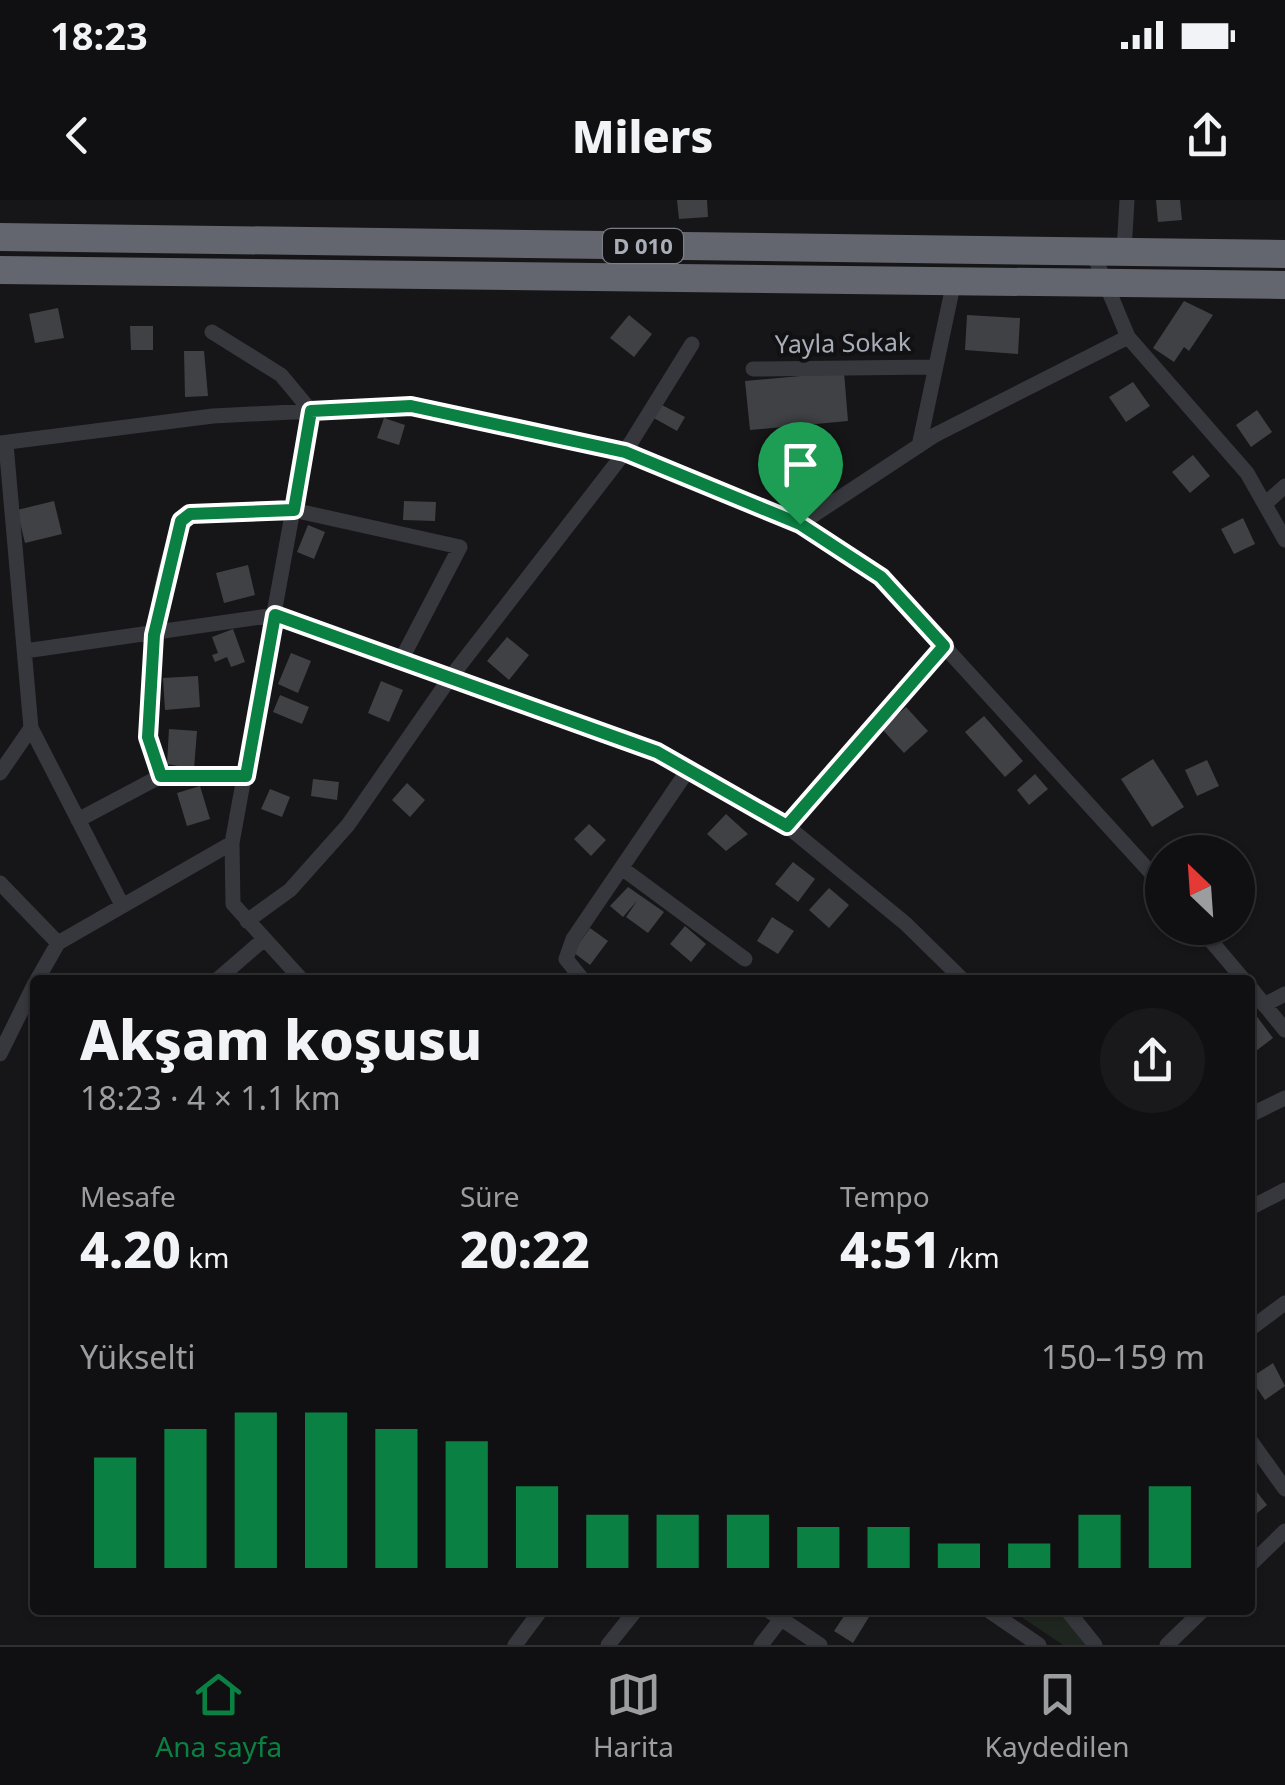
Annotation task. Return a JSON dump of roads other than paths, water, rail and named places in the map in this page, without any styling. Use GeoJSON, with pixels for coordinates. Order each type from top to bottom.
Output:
{"type":"FeatureCollection","features":[{"type":"Feature","properties":{"kind":"highway","name":"D 010"},"geometry":{"type":"LineString","coordinates":[[0,238],[1285,254]]}},
{"type":"Feature","properties":{"kind":"highway","name":"D 010"},"geometry":{"type":"LineString","coordinates":[[0,270],[1285,285]]}},
{"type":"Feature","properties":{"kind":"street"},"geometry":{"type":"LineString","coordinates":[[1124,251],[1127,200]]}},
{"type":"Feature","properties":{"kind":"street"},"geometry":{"type":"LineString","coordinates":[[1093,252],[1128,337],[1248,472],[1285,540]]}},
{"type":"Feature","properties":{"kind":"street"},"geometry":{"type":"LineString","coordinates":[[918,446],[954,282]]}},
{"type":"Feature","properties":{"kind":"street"},"geometry":{"type":"LineString","coordinates":[[212,332],[281,374],[311,411],[232,842],[233,904],[297,975]]}},
{"type":"Feature","properties":{"kind":"street"},"geometry":{"type":"LineString","coordinates":[[800,524],[918,446],[1128,337]]}},
{"type":"Feature","properties":{"kind":"street"},"geometry":{"type":"LineString","coordinates":[[247,920],[290,890],[348,825],[450,678],[625,452],[692,344]]}},
{"type":"Feature","properties":{"kind":"street","name":"Yayla Sokak"},"geometry":{"type":"LineString","coordinates":[[754,369],[933,367]]}},
{"type":"Feature","properties":{"kind":"street"},"geometry":{"type":"LineString","coordinates":[[121,904],[32,728],[3,444],[213,416],[411,406],[625,452],[800,524],[881,577],[1145,865]]}},
{"type":"Feature","properties":{"kind":"street"},"geometry":{"type":"LineString","coordinates":[[1265,504],[1285,486]]}},
{"type":"Feature","properties":{"kind":"street"},"geometry":{"type":"LineString","coordinates":[[161,776],[148,737],[154,635],[181,521],[190,514],[294,510],[460,548],[401,660]]}},
{"type":"Feature","properties":{"kind":"street"},"geometry":{"type":"LineString","coordinates":[[25,651],[275,615],[657,752],[787,826],[906,924],[958,975]]}},
{"type":"Feature","properties":{"kind":"street"},"geometry":{"type":"LineString","coordinates":[[787,826],[944,646]]}},
{"type":"Feature","properties":{"kind":"street"},"geometry":{"type":"LineString","coordinates":[[0,773],[32,728]]}},
{"type":"Feature","properties":{"kind":"street"},"geometry":{"type":"LineString","coordinates":[[0,743],[18,747]]}},
{"type":"Feature","properties":{"kind":"street"},"geometry":{"type":"LineString","coordinates":[[579,975],[566,959],[573,940],[688,770]]}},
{"type":"Feature","properties":{"kind":"street"},"geometry":{"type":"LineString","coordinates":[[78,820],[161,776],[246,776]]}},
{"type":"Feature","properties":{"kind":"street"},"geometry":{"type":"LineString","coordinates":[[40,975],[58,944],[232,842]]}},
{"type":"Feature","properties":{"kind":"street"},"geometry":{"type":"LineString","coordinates":[[623,868],[746,959]]}},
{"type":"Feature","properties":{"kind":"street"},"geometry":{"type":"LineString","coordinates":[[0,883],[58,944]]}},
{"type":"Feature","properties":{"kind":"street"},"geometry":{"type":"LineString","coordinates":[[223,975],[263,940]]}},
{"type":"Feature","properties":{"kind":"street"},"geometry":{"type":"LineString","coordinates":[[1214,945],[1240,975]]}},
{"type":"Feature","properties":{"kind":"street"},"geometry":{"type":"LineString","coordinates":[[0,1054],[30,993]]}},
{"type":"Feature","properties":{"kind":"street"},"geometry":{"type":"LineString","coordinates":[[1255,994],[1285,1030]]}},
{"type":"Feature","properties":{"kind":"street"},"geometry":{"type":"LineString","coordinates":[[1264,1005],[1285,994]]}},
{"type":"Feature","properties":{"kind":"street"},"geometry":{"type":"LineString","coordinates":[[1255,1113],[1285,1098]]}},
{"type":"Feature","properties":{"kind":"street"},"geometry":{"type":"LineString","coordinates":[[1255,1205],[1285,1190]]}},
{"type":"Feature","properties":{"kind":"street"},"geometry":{"type":"LineString","coordinates":[[1255,1325],[1285,1303]]}},
{"type":"Feature","properties":{"kind":"street"},"geometry":{"type":"LineString","coordinates":[[1255,1447],[1285,1488]]}},
{"type":"Feature","properties":{"kind":"street"},"geometry":{"type":"LineString","coordinates":[[1255,1560],[1285,1531]]}},
{"type":"Feature","properties":{"kind":"street"},"geometry":{"type":"LineString","coordinates":[[516,1645],[537,1615]]}},
{"type":"Feature","properties":{"kind":"street"},"geometry":{"type":"LineString","coordinates":[[608,1645],[632,1615]]}},
{"type":"Feature","properties":{"kind":"street"},"geometry":{"type":"LineString","coordinates":[[761,1645],[775,1615]]}},
{"type":"Feature","properties":{"kind":"street"},"geometry":{"type":"LineString","coordinates":[[776,1615],[820,1645]]}},
{"type":"Feature","properties":{"kind":"street"},"geometry":{"type":"LineString","coordinates":[[995,1615],[1039,1645]]}},
{"type":"Feature","properties":{"kind":"street"},"geometry":{"type":"LineString","coordinates":[[1072,1615],[1094,1645]]}},
{"type":"Feature","properties":{"kind":"street"},"geometry":{"type":"LineString","coordinates":[[1167,1645],[1199,1615]]}}]}
